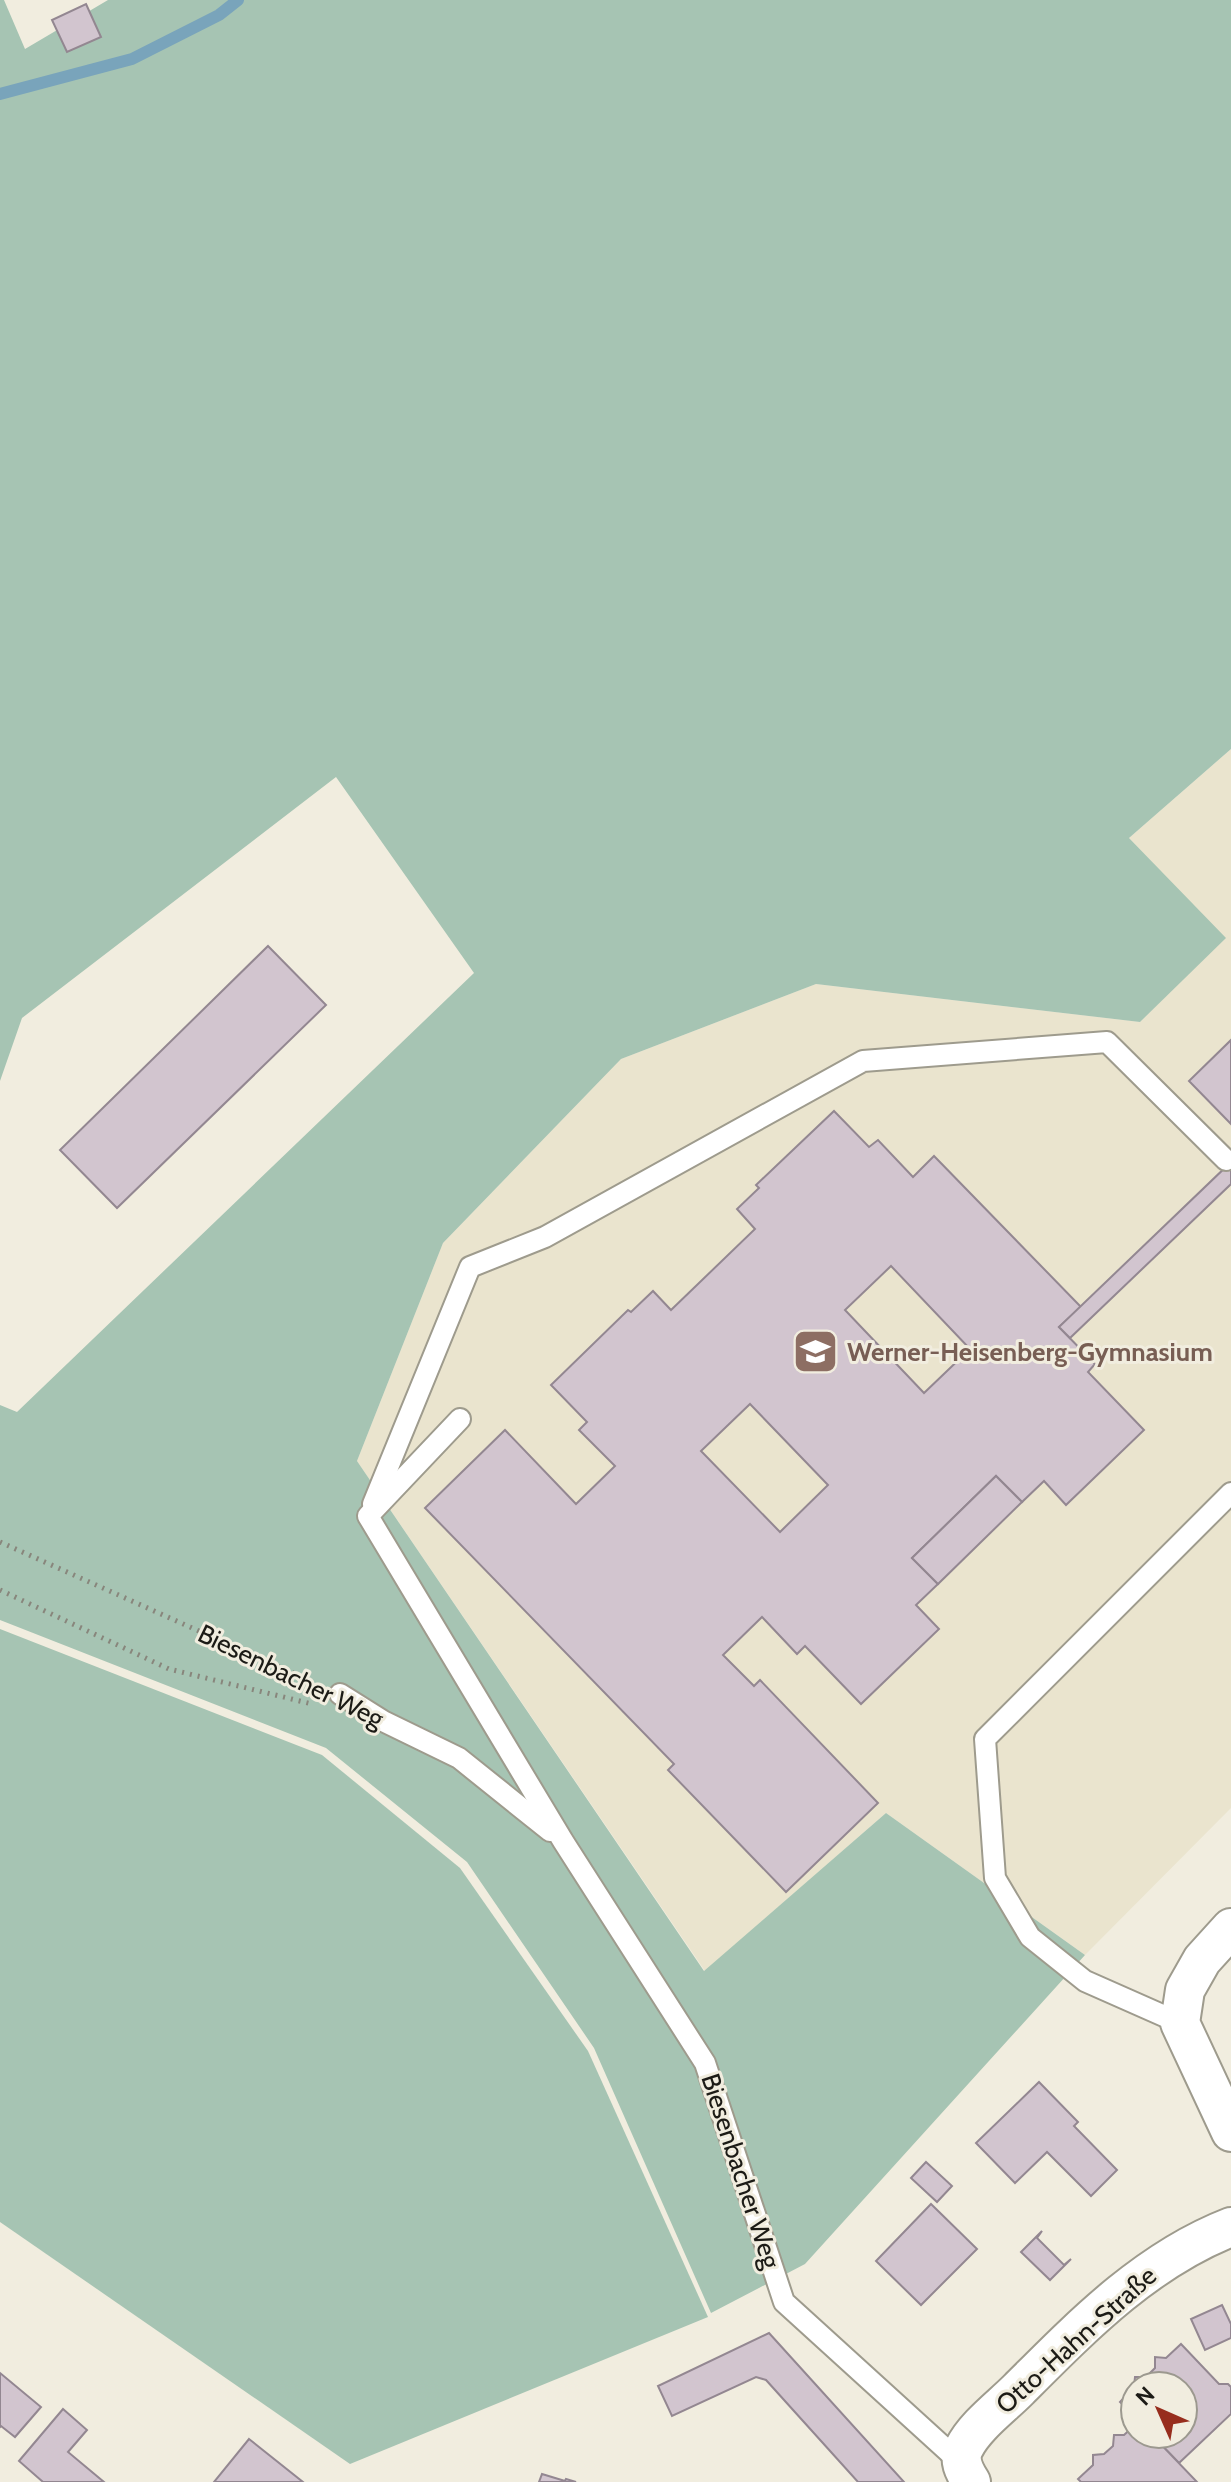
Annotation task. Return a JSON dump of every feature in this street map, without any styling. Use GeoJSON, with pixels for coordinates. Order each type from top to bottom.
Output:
{"type":"FeatureCollection","features":[{"type":"Feature","properties":{"kind":"street"},"geometry":{"type":"LineString","coordinates":[[1231,1928],[1202,1960],[1185,1990],[1180,2023],[1231,2132]]}},
{"type":"Feature","properties":{"kind":"street","name":"Otto-Hahn-Straße"},"geometry":{"type":"LineString","coordinates":[[966,2472],[963,2449],[978,2429],[1069,2339],[1143,2274],[1200,2239],[1231,2227]]}},
{"type":"Feature","properties":{"kind":"lane"},"geometry":{"type":"LineString","coordinates":[[368,1516],[470,1267],[545,1237],[863,1061],[1107,1042],[1226,1160]]}},
{"type":"Feature","properties":{"kind":"lane"},"geometry":{"type":"LineString","coordinates":[[368,1516],[460,1419]]}},
{"type":"Feature","properties":{"kind":"lane"},"geometry":{"type":"LineString","coordinates":[[1180,2023],[1085,1981],[1030,1937],[995,1878],[985,1739],[1231,1493]]}},
{"type":"Feature","properties":{"kind":"lane","name":"Biesenbacher Weg"},"geometry":{"type":"LineString","coordinates":[[368,1516],[563,1841],[705,2063],[784,2302],[966,2472]]}},
{"type":"Feature","properties":{"kind":"lane","name":"Biesenbacher Weg"},"geometry":{"type":"LineString","coordinates":[[340,1694],[383,1721],[459,1758],[563,1841]]}},
{"type":"Feature","properties":{"kind":"path","name":"Biesenbacher Weg"},"geometry":{"type":"LineString","coordinates":[[0,1542],[340,1694]]}},
{"type":"Feature","properties":{"kind":"path"},"geometry":{"type":"LineString","coordinates":[[0,1590],[169,1669],[322,1706]]}},
{"type":"Feature","properties":{"kind":"shaded area","name":"Werner-Heisenberg-Gymnasium"},"geometry":{"type":"Polygon","coordinates":[[[1231,749],[1231,1808],[1085,1955],[886,1813],[705,1971],[357,1461],[443,1243],[621,1059],[816,984],[1140,1022],[1225,938],[1129,838],[1231,749]]]}},
{"type":"Feature","properties":{"kind":"green space"},"geometry":{"type":"Polygon","coordinates":[[[0,0],[4,0],[25,49],[108,0],[1231,0],[1231,749],[1129,838],[1226,938],[1140,1022],[816,984],[621,1059],[443,1243],[357,1461],[704,1971],[886,1813],[1085,1955],[805,2264],[711,2313],[594,2048],[467,1862],[326,1748],[0,1620],[0,1405],[17,1412],[474,973],[336,777],[22,1018],[0,1081],[0,0]]]}},
{"type":"Feature","properties":{"kind":"green space"},"geometry":{"type":"Polygon","coordinates":[[[0,1629],[322,1755],[460,1868],[588,2051],[708,2317],[350,2464],[0,2222],[0,1629]]]}},
{"type":"Feature","properties":{"kind":"building"},"geometry":{"type":"Polygon","coordinates":[[[86,4],[101,37],[67,52],[52,20],[86,4]]]}},
{"type":"Feature","properties":{"kind":"building"},"geometry":{"type":"Polygon","coordinates":[[[268,946],[326,1005],[117,1208],[60,1150],[268,946]]]}},
{"type":"Feature","properties":{"kind":"building"},"geometry":{"type":"Polygon","coordinates":[[[1231,1040],[1231,1124],[1189,1081],[1231,1040]]]}},
{"type":"Feature","properties":{"kind":"building"},"geometry":{"type":"Polygon","coordinates":[[[834,1111],[869,1147],[878,1140],[913,1177],[934,1156],[1081,1307],[1059,1327],[1095,1364],[1088,1372],[1144,1430],[1066,1505],[1044,1481],[1022,1502],[996,1476],[912,1558],[938,1584],[916,1605],[939,1629],[861,1704],[805,1646],[797,1654],[762,1617],[723,1655],[754,1686],[760,1680],[878,1803],[786,1892],[668,1770],[674,1764],[425,1508],[505,1430],[576,1504],[615,1466],[579,1430],[587,1422],[551,1385],[628,1310],[631,1312],[653,1291],[671,1310],[755,1229],[737,1209],[759,1188],[756,1185],[834,1111]],[[891,1266],[845,1310],[924,1393],[970,1349],[891,1266]],[[750,1404],[701,1451],[780,1532],[828,1485],[750,1404]]]}},
{"type":"Feature","properties":{"kind":"building"},"geometry":{"type":"Polygon","coordinates":[[[1231,1162],[1231,1184],[1070,1338],[1059,1327],[1231,1162]]]}},
{"type":"Feature","properties":{"kind":"building"},"geometry":{"type":"Polygon","coordinates":[[[996,1476],[1022,1502],[938,1584],[912,1558],[996,1476]]]}},
{"type":"Feature","properties":{"kind":"building"},"geometry":{"type":"Polygon","coordinates":[[[1039,2082],[1078,2122],[1074,2126],[1117,2170],[1091,2196],[1047,2152],[1015,2183],[976,2143],[1039,2082]]]}},
{"type":"Feature","properties":{"kind":"building"},"geometry":{"type":"Polygon","coordinates":[[[926,2162],[952,2186],[937,2202],[911,2178],[926,2162]]]}},
{"type":"Feature","properties":{"kind":"building"},"geometry":{"type":"Polygon","coordinates":[[[931,2204],[977,2249],[921,2305],[876,2261],[931,2204]]]}},
{"type":"Feature","properties":{"kind":"building"},"geometry":{"type":"Polygon","coordinates":[[[1042,2231],[1037,2238],[1064,2265],[1071,2259],[1050,2280],[1021,2252],[1042,2231]]]}},
{"type":"Feature","properties":{"kind":"building"},"geometry":{"type":"Polygon","coordinates":[[[1222,2305],[1231,2324],[1231,2338],[1205,2350],[1191,2319],[1222,2305]]]}},
{"type":"Feature","properties":{"kind":"building"},"geometry":{"type":"Polygon","coordinates":[[[769,2333],[904,2482],[858,2482],[766,2380],[756,2377],[672,2416],[658,2386],[769,2333]]]}},
{"type":"Feature","properties":{"kind":"building"},"geometry":{"type":"Polygon","coordinates":[[[1181,2344],[1219,2384],[1231,2387],[1231,2414],[1199,2444],[1199,2370],[1153,2370],[1155,2357],[1166,2358],[1181,2344]]]}},
{"type":"Feature","properties":{"kind":"building"},"geometry":{"type":"Polygon","coordinates":[[[0,2373],[41,2407],[15,2437],[0,2427],[0,2373]]]}},
{"type":"Feature","properties":{"kind":"building"},"geometry":{"type":"Polygon","coordinates":[[[63,2409],[87,2430],[68,2452],[104,2482],[43,2482],[19,2461],[63,2409]]]}},
{"type":"Feature","properties":{"kind":"building"},"geometry":{"type":"Polygon","coordinates":[[[1114,2435],[1119,2435],[1119,2450],[1166,2450],[1197,2482],[1081,2482],[1078,2479],[1093,2465],[1093,2455],[1104,2454],[1113,2446],[1114,2435]]]}},
{"type":"Feature","properties":{"kind":"building"},"geometry":{"type":"Polygon","coordinates":[[[249,2439],[303,2482],[214,2482],[249,2439]]]}},
{"type":"Feature","properties":{"kind":"building"},"geometry":{"type":"Polygon","coordinates":[[[1166,2450],[1193,2450],[1179,2463],[1166,2450]]]}},
{"type":"Feature","properties":{"kind":"building"},"geometry":{"type":"Polygon","coordinates":[[[542,2474],[565,2481],[576,2482],[539,2482],[542,2474]]]}},
{"type":"Feature","properties":{"kind":"waterway"},"geometry":{"type":"LineString","coordinates":[[0,94],[132,59],[219,15],[238,0]]}},
{"type":"Feature","properties":{"kind":"place","name":"Werner-Heisenberg-Gymnasium"},"geometry":{"type":"Point","coordinates":[816,1352]}}]}
